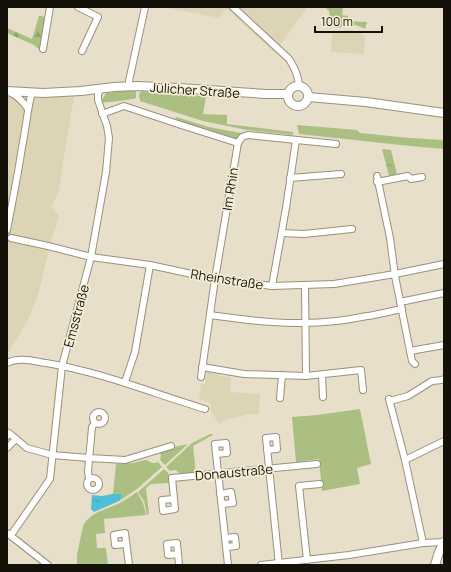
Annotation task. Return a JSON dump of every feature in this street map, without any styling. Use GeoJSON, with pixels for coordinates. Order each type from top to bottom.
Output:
{"type":"FeatureCollection","features":[{"type":"Feature","properties":{"kind":"main road"},"geometry":{"type":"LineString","coordinates":[[299,85],[306,90],[308,97],[304,104],[296,106],[290,102],[288,94],[291,88],[299,85]]}},
{"type":"Feature","properties":{"kind":"main road","name":"Jülicher Straße"},"geometry":{"type":"LineString","coordinates":[[7,91],[32,92],[130,86],[288,94]]}},
{"type":"Feature","properties":{"kind":"main road"},"geometry":{"type":"LineString","coordinates":[[308,97],[366,102],[444,113]]}},
{"type":"Feature","properties":{"kind":"main road"},"geometry":{"type":"LineString","coordinates":[[435,565],[444,542]]}},
{"type":"Feature","properties":{"kind":"street"},"geometry":{"type":"LineString","coordinates":[[43,49],[50,7]]}},
{"type":"Feature","properties":{"kind":"street"},"geometry":{"type":"LineString","coordinates":[[78,7],[98,17],[82,51]]}},
{"type":"Feature","properties":{"kind":"street"},"geometry":{"type":"LineString","coordinates":[[130,86],[129,81],[145,7]]}},
{"type":"Feature","properties":{"kind":"street"},"geometry":{"type":"LineString","coordinates":[[233,7],[289,60],[296,69],[299,85]]}},
{"type":"Feature","properties":{"kind":"street","name":"Emsstraße"},"geometry":{"type":"LineString","coordinates":[[9,534],[50,479],[62,366],[91,257],[106,172],[109,138],[98,100],[98,94],[101,88]]}},
{"type":"Feature","properties":{"kind":"street"},"geometry":{"type":"LineString","coordinates":[[7,91],[23,101],[28,109]]}},
{"type":"Feature","properties":{"kind":"street"},"geometry":{"type":"LineString","coordinates":[[7,230],[32,92]]}},
{"type":"Feature","properties":{"kind":"street"},"geometry":{"type":"LineString","coordinates":[[102,114],[124,106],[238,143],[242,137],[248,135],[336,144]]}},
{"type":"Feature","properties":{"kind":"street"},"geometry":{"type":"LineString","coordinates":[[272,286],[282,233],[296,140]]}},
{"type":"Feature","properties":{"kind":"street","name":"Im Rhin"},"geometry":{"type":"LineString","coordinates":[[201,377],[215,279],[238,143]]}},
{"type":"Feature","properties":{"kind":"street"},"geometry":{"type":"LineString","coordinates":[[290,178],[341,174]]}},
{"type":"Feature","properties":{"kind":"street"},"geometry":{"type":"LineString","coordinates":[[415,364],[412,361],[400,302],[390,238],[377,179],[408,176],[411,179],[422,177]]}},
{"type":"Feature","properties":{"kind":"street"},"geometry":{"type":"LineString","coordinates":[[282,233],[304,234],[352,229]]}},
{"type":"Feature","properties":{"kind":"street","name":"Rheinstraße"},"geometry":{"type":"LineString","coordinates":[[7,230],[11,235],[9,241],[48,246],[91,257],[150,265],[215,279],[272,286],[334,284],[444,264]]}},
{"type":"Feature","properties":{"kind":"street"},"geometry":{"type":"LineString","coordinates":[[125,382],[135,352],[150,265]]}},
{"type":"Feature","properties":{"kind":"street"},"geometry":{"type":"LineString","coordinates":[[305,286],[306,376]]}},
{"type":"Feature","properties":{"kind":"street"},"geometry":{"type":"LineString","coordinates":[[400,302],[444,293]]}},
{"type":"Feature","properties":{"kind":"street"},"geometry":{"type":"LineString","coordinates":[[210,315],[271,322],[305,323],[336,321],[402,309]]}},
{"type":"Feature","properties":{"kind":"street"},"geometry":{"type":"LineString","coordinates":[[410,351],[444,345]]}},
{"type":"Feature","properties":{"kind":"street"},"geometry":{"type":"LineString","coordinates":[[7,363],[18,360],[27,360],[62,366],[125,382],[205,409]]}},
{"type":"Feature","properties":{"kind":"street"},"geometry":{"type":"LineString","coordinates":[[202,367],[244,374],[306,376],[361,370],[363,390]]}},
{"type":"Feature","properties":{"kind":"street"},"geometry":{"type":"LineString","coordinates":[[280,398],[282,375]]}},
{"type":"Feature","properties":{"kind":"street"},"geometry":{"type":"LineString","coordinates":[[322,375],[323,397]]}},
{"type":"Feature","properties":{"kind":"street"},"geometry":{"type":"LineString","coordinates":[[422,543],[405,460],[390,400],[408,396],[432,381],[444,379]]}},
{"type":"Feature","properties":{"kind":"street"},"geometry":{"type":"LineString","coordinates":[[89,479],[88,472],[92,427],[95,423]]}},
{"type":"Feature","properties":{"kind":"street"},"geometry":{"type":"LineString","coordinates":[[7,436],[9,433],[27,448],[52,454],[89,458],[125,460],[171,446]]}},
{"type":"Feature","properties":{"kind":"street"},"geometry":{"type":"LineString","coordinates":[[7,448],[16,438]]}},
{"type":"Feature","properties":{"kind":"street"},"geometry":{"type":"LineString","coordinates":[[405,460],[444,441]]}},
{"type":"Feature","properties":{"kind":"street"},"geometry":{"type":"LineString","coordinates":[[267,450],[279,564]]}},
{"type":"Feature","properties":{"kind":"street"},"geometry":{"type":"LineString","coordinates":[[216,454],[228,565]]}},
{"type":"Feature","properties":{"kind":"street","name":"Donaustraße"},"geometry":{"type":"LineString","coordinates":[[174,498],[172,478],[317,464]]}},
{"type":"Feature","properties":{"kind":"street"},"geometry":{"type":"LineString","coordinates":[[307,560],[299,486],[320,484]]}},
{"type":"Feature","properties":{"kind":"street"},"geometry":{"type":"LineString","coordinates":[[220,494],[231,492],[233,503],[222,504]]}},
{"type":"Feature","properties":{"kind":"street"},"geometry":{"type":"LineString","coordinates":[[9,534],[48,565]]}},
{"type":"Feature","properties":{"kind":"street"},"geometry":{"type":"LineString","coordinates":[[225,538],[235,537],[236,542],[236,546],[226,548]]}},
{"type":"Feature","properties":{"kind":"street"},"geometry":{"type":"LineString","coordinates":[[261,565],[349,555],[422,543],[444,542]]}},
{"type":"Feature","properties":{"kind":"street"},"geometry":{"type":"LineString","coordinates":[[126,544],[129,565]]}},
{"type":"Feature","properties":{"kind":"street"},"geometry":{"type":"LineString","coordinates":[[178,554],[179,565]]}},
{"type":"Feature","properties":{"kind":"shaded area"},"geometry":{"type":"Polygon","coordinates":[[[169,7],[307,7],[275,53],[227,9],[220,15],[220,18],[169,7]]]}},
{"type":"Feature","properties":{"kind":"shaded area"},"geometry":{"type":"Polygon","coordinates":[[[347,30],[362,32],[362,35],[365,35],[364,54],[331,52],[332,33],[347,30]]]}},
{"type":"Feature","properties":{"kind":"shaded area"},"geometry":{"type":"Polygon","coordinates":[[[7,95],[41,98],[74,95],[58,194],[51,207],[59,216],[38,295],[27,322],[7,354],[7,95]]]}},
{"type":"Feature","properties":{"kind":"shaded area"},"geometry":{"type":"Polygon","coordinates":[[[205,370],[221,372],[220,376],[231,377],[230,392],[260,394],[259,414],[250,414],[228,419],[219,424],[210,409],[211,403],[199,399],[201,384],[205,384],[205,370]]]}},
{"type":"Feature","properties":{"kind":"green space"},"geometry":{"type":"Polygon","coordinates":[[[325,7],[343,7],[342,15],[348,16],[347,21],[367,22],[365,29],[356,25],[336,28],[331,22],[329,11],[325,7]]]}},
{"type":"Feature","properties":{"kind":"green space"},"geometry":{"type":"Polygon","coordinates":[[[39,16],[46,17],[41,51],[34,45],[7,33],[7,28],[32,39],[39,16]]]}},
{"type":"Feature","properties":{"kind":"green space"},"geometry":{"type":"Polygon","coordinates":[[[136,91],[136,98],[101,103],[101,100],[106,93],[136,91]]]}},
{"type":"Feature","properties":{"kind":"green space"},"geometry":{"type":"Polygon","coordinates":[[[141,91],[206,96],[203,114],[227,115],[227,124],[293,132],[293,135],[247,130],[203,121],[140,101],[139,95],[141,91]]]}},
{"type":"Feature","properties":{"kind":"green space"},"geometry":{"type":"Polygon","coordinates":[[[176,117],[209,127],[246,134],[235,140],[175,120],[176,117]]]}},
{"type":"Feature","properties":{"kind":"green space"},"geometry":{"type":"Polygon","coordinates":[[[297,125],[357,130],[360,133],[444,140],[444,149],[299,134],[297,125]]]}},
{"type":"Feature","properties":{"kind":"green space"},"geometry":{"type":"Polygon","coordinates":[[[382,149],[391,150],[397,174],[389,176],[382,149]]]}},
{"type":"Feature","properties":{"kind":"green space"},"geometry":{"type":"Polygon","coordinates":[[[360,409],[371,464],[357,468],[360,484],[322,491],[319,459],[296,462],[292,417],[360,409]]]}},
{"type":"Feature","properties":{"kind":"green space"},"geometry":{"type":"Polygon","coordinates":[[[210,434],[213,435],[193,446],[196,473],[182,474],[176,470],[170,471],[166,467],[192,443],[210,434]]]}},
{"type":"Feature","properties":{"kind":"green space"},"geometry":{"type":"Polygon","coordinates":[[[188,444],[165,465],[160,460],[160,452],[188,444]]]}},
{"type":"Feature","properties":{"kind":"green space"},"geometry":{"type":"Polygon","coordinates":[[[145,460],[152,463],[158,462],[162,467],[137,489],[119,501],[122,497],[113,494],[116,464],[133,463],[145,460]]]}},
{"type":"Feature","properties":{"kind":"green space"},"geometry":{"type":"Polygon","coordinates":[[[164,469],[169,474],[169,483],[151,484],[146,488],[149,514],[147,515],[144,501],[138,492],[164,469]]]}},
{"type":"Feature","properties":{"kind":"green space"},"geometry":{"type":"Polygon","coordinates":[[[137,492],[143,503],[146,515],[104,519],[105,533],[96,534],[97,548],[106,548],[108,565],[77,565],[77,555],[83,526],[86,521],[94,514],[118,504],[137,492]]]}},
{"type":"Feature","properties":{"kind":"water"},"geometry":{"type":"Polygon","coordinates":[[[121,494],[122,497],[119,501],[94,512],[91,509],[92,495],[102,496],[121,494]]]}}]}
